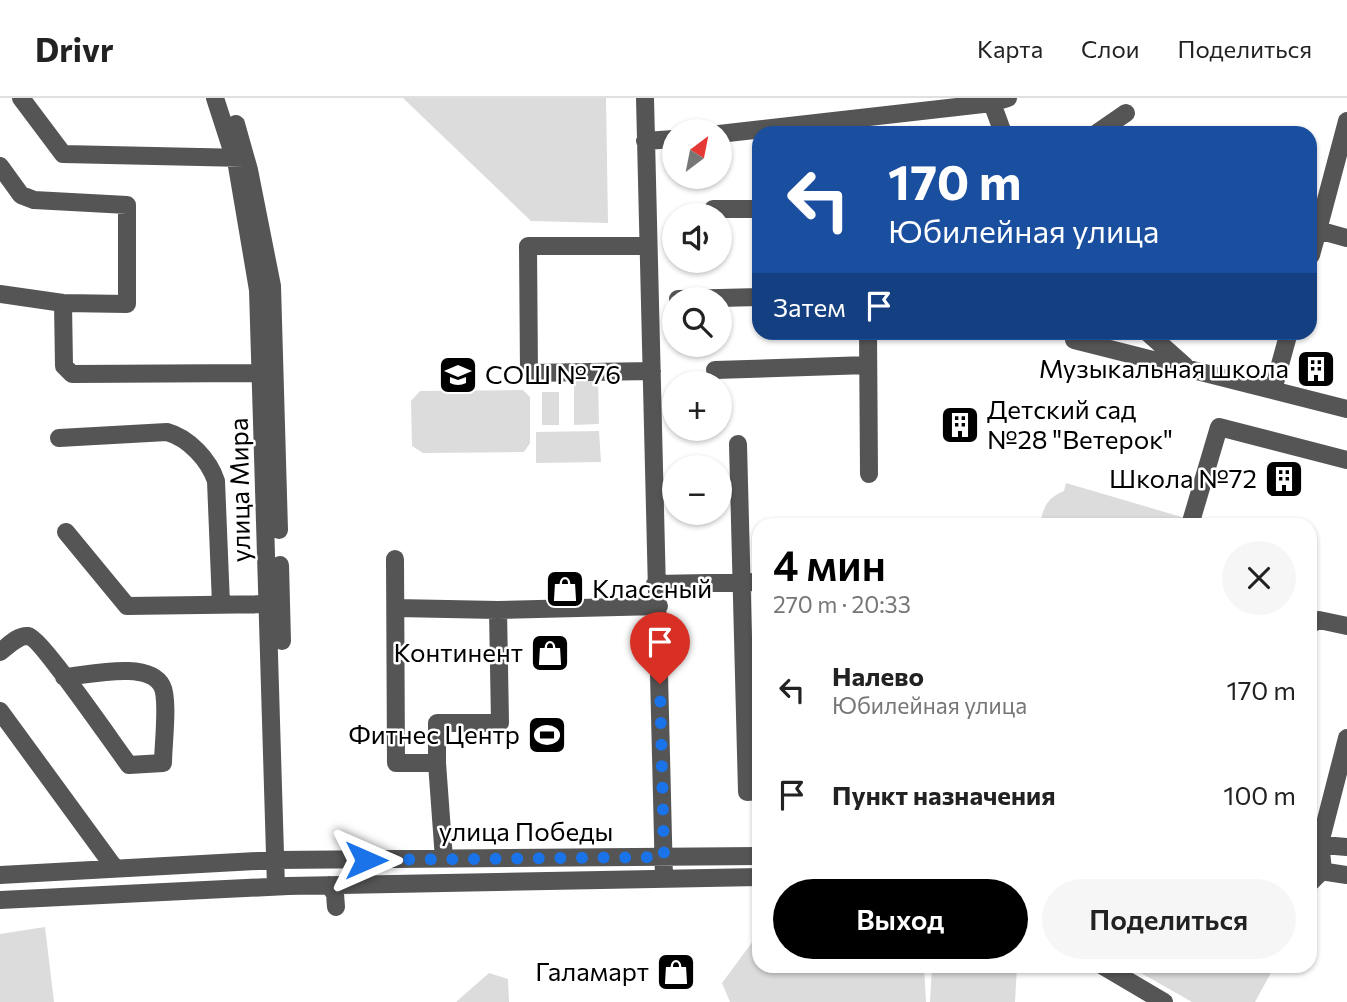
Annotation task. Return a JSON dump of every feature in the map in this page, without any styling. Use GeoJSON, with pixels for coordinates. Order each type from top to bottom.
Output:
{"type":"FeatureCollection","features":[{"type":"Feature","properties":{"kind":"street"},"geometry":{"type":"LineString","coordinates":[[20,98],[63,154],[240,158]]}},
{"type":"Feature","properties":{"kind":"street","name":"улица Мира"},"geometry":{"type":"LineString","coordinates":[[215,98],[240,158]]}},
{"type":"Feature","properties":{"kind":"street","name":"улица Мира"},"geometry":{"type":"LineString","coordinates":[[227,98],[272,286],[269,373],[282,887]]}},
{"type":"Feature","properties":{"kind":"street"},"geometry":{"type":"LineString","coordinates":[[645,98],[664,879]]}},
{"type":"Feature","properties":{"kind":"street"},"geometry":{"type":"LineString","coordinates":[[866,126],[915,106],[1000,101],[1002,126]]}},
{"type":"Feature","properties":{"kind":"street"},"geometry":{"type":"LineString","coordinates":[[1108,126],[1126,114]]}},
{"type":"Feature","properties":{"kind":"street"},"geometry":{"type":"LineString","coordinates":[[1317,234],[1347,121]]}},
{"type":"Feature","properties":{"kind":"street"},"geometry":{"type":"LineString","coordinates":[[732,133],[752,132]]}},
{"type":"Feature","properties":{"kind":"street"},"geometry":{"type":"LineString","coordinates":[[645,141],[662,140]]}},
{"type":"Feature","properties":{"kind":"street"},"geometry":{"type":"LineString","coordinates":[[0,166],[21,195],[34,200],[127,205],[127,304],[63,303],[0,294]]}},
{"type":"Feature","properties":{"kind":"street"},"geometry":{"type":"LineString","coordinates":[[732,209],[752,209]]}},
{"type":"Feature","properties":{"kind":"street"},"geometry":{"type":"LineString","coordinates":[[1318,230],[1347,238]]}},
{"type":"Feature","properties":{"kind":"street"},"geometry":{"type":"LineString","coordinates":[[648,246],[528,246],[529,373],[652,371]]}},
{"type":"Feature","properties":{"kind":"street"},"geometry":{"type":"LineString","coordinates":[[732,298],[752,297]]}},
{"type":"Feature","properties":{"kind":"street"},"geometry":{"type":"LineString","coordinates":[[650,300],[662,300]]}},
{"type":"Feature","properties":{"kind":"street"},"geometry":{"type":"LineString","coordinates":[[63,303],[64,366],[72,374],[269,373]]}},
{"type":"Feature","properties":{"kind":"street"},"geometry":{"type":"LineString","coordinates":[[868,340],[869,474]]}},
{"type":"Feature","properties":{"kind":"street"},"geometry":{"type":"LineString","coordinates":[[1074,340],[1347,409]]}},
{"type":"Feature","properties":{"kind":"street"},"geometry":{"type":"LineString","coordinates":[[1157,340],[1188,369]]}},
{"type":"Feature","properties":{"kind":"street"},"geometry":{"type":"LineString","coordinates":[[1273,390],[1287,340]]}},
{"type":"Feature","properties":{"kind":"street"},"geometry":{"type":"LineString","coordinates":[[715,370],[868,365]]}},
{"type":"Feature","properties":{"kind":"street"},"geometry":{"type":"LineString","coordinates":[[1192,518],[1219,427],[1347,460]]}},
{"type":"Feature","properties":{"kind":"street"},"geometry":{"type":"LineString","coordinates":[[59,438],[167,432],[182,436],[212,470],[216,481],[221,604]]}},
{"type":"Feature","properties":{"kind":"street"},"geometry":{"type":"LineString","coordinates":[[738,444],[751,582],[747,792],[752,792]]}},
{"type":"Feature","properties":{"kind":"street"},"geometry":{"type":"LineString","coordinates":[[66,531],[127,606],[275,604]]}},
{"type":"Feature","properties":{"kind":"street"},"geometry":{"type":"LineString","coordinates":[[395,559],[396,763],[437,763]]}},
{"type":"Feature","properties":{"kind":"street"},"geometry":{"type":"LineString","coordinates":[[657,584],[751,582]]}},
{"type":"Feature","properties":{"kind":"street"},"geometry":{"type":"LineString","coordinates":[[396,608],[498,611],[659,606]]}},
{"type":"Feature","properties":{"kind":"street"},"geometry":{"type":"LineString","coordinates":[[444,859],[437,723],[500,723],[498,611]]}},
{"type":"Feature","properties":{"kind":"street"},"geometry":{"type":"LineString","coordinates":[[1317,621],[1347,626]]}},
{"type":"Feature","properties":{"kind":"street"},"geometry":{"type":"LineString","coordinates":[[0,652],[19,638],[29,636],[38,641],[64,677],[129,765],[163,763],[163,688],[154,676],[140,670],[64,677]]}},
{"type":"Feature","properties":{"kind":"street"},"geometry":{"type":"LineString","coordinates":[[0,711],[114,867]]}},
{"type":"Feature","properties":{"kind":"street"},"geometry":{"type":"LineString","coordinates":[[1317,837],[1347,738]]}},
{"type":"Feature","properties":{"kind":"street"},"geometry":{"type":"LineString","coordinates":[[1317,844],[1347,847]]}},
{"type":"Feature","properties":{"kind":"street","name":"улица Победы"},"geometry":{"type":"LineString","coordinates":[[0,875],[281,860],[752,856]]}},
{"type":"Feature","properties":{"kind":"street"},"geometry":{"type":"LineString","coordinates":[[1317,874],[1347,875]]}},
{"type":"Feature","properties":{"kind":"street","name":"улица Победы"},"geometry":{"type":"LineString","coordinates":[[0,900],[150,901],[282,887],[752,877]]}},
{"type":"Feature","properties":{"kind":"street"},"geometry":{"type":"LineString","coordinates":[[329,886],[335,894],[336,907]]}},
{"type":"Feature","properties":{"kind":"street"},"geometry":{"type":"LineString","coordinates":[[1114,973],[1164,1002]]}},
{"type":"Feature","properties":{"kind":"shaded area"},"geometry":{"type":"Polygon","coordinates":[[[403,98],[606,98],[608,223],[531,221],[403,98]]]}},
{"type":"Feature","properties":{"kind":"shaded area"},"geometry":{"type":"Polygon","coordinates":[[[574,379],[598,379],[599,424],[574,425],[574,379]]]}},
{"type":"Feature","properties":{"kind":"shaded area"},"geometry":{"type":"Polygon","coordinates":[[[523,390],[530,397],[530,443],[524,452],[423,453],[412,446],[411,401],[420,391],[523,390]]]}},
{"type":"Feature","properties":{"kind":"shaded area"},"geometry":{"type":"Polygon","coordinates":[[[542,392],[559,392],[559,425],[542,425],[542,392]]]}},
{"type":"Feature","properties":{"kind":"shaded area"},"geometry":{"type":"Polygon","coordinates":[[[599,431],[601,462],[536,463],[536,432],[599,431]]]}},
{"type":"Feature","properties":{"kind":"shaded area"},"geometry":{"type":"Polygon","coordinates":[[[1066,483],[1185,518],[1042,518],[1047,504],[1064,491],[1066,483]]]}},
{"type":"Feature","properties":{"kind":"shaded area"},"geometry":{"type":"Polygon","coordinates":[[[45,927],[54,1002],[0,1002],[0,934],[45,927]]]}},
{"type":"Feature","properties":{"kind":"shaded area"},"geometry":{"type":"Polygon","coordinates":[[[752,942],[752,973],[924,973],[926,1002],[730,1002],[722,983],[752,942]]]}},
{"type":"Feature","properties":{"kind":"shaded area"},"geometry":{"type":"Polygon","coordinates":[[[489,973],[508,979],[509,1002],[456,1002],[489,973]]]}},
{"type":"Feature","properties":{"kind":"shaded area"},"geometry":{"type":"Polygon","coordinates":[[[932,973],[1017,973],[1015,1002],[930,1002],[932,973]]]}},
{"type":"Feature","properties":{"kind":"shaded area"},"geometry":{"type":"Polygon","coordinates":[[[1141,973],[1271,973],[1255,1002],[1192,1002],[1141,973]]]}},
{"type":"Feature","properties":{"kind":"place","name":"Музыкальная школа"},"geometry":{"type":"Point","coordinates":[1316,369]}},
{"type":"Feature","properties":{"kind":"place","name":"СОШ № 76"},"geometry":{"type":"Point","coordinates":[458,375]}},
{"type":"Feature","properties":{"kind":"place","name":"Детский сад №28 \"Ветерок\""},"geometry":{"type":"Point","coordinates":[960,425]}},
{"type":"Feature","properties":{"kind":"place","name":"Школа №72"},"geometry":{"type":"Point","coordinates":[1284,479]}},
{"type":"Feature","properties":{"kind":"place","name":"Классный"},"geometry":{"type":"Point","coordinates":[565,589]}},
{"type":"Feature","properties":{"kind":"place","name":"Континент"},"geometry":{"type":"Point","coordinates":[550,653]}},
{"type":"Feature","properties":{"kind":"place","name":"Фитнес Центр"},"geometry":{"type":"Point","coordinates":[547,735]}},
{"type":"Feature","properties":{"kind":"place","name":"Галамарт"},"geometry":{"type":"Point","coordinates":[676,972]}},
{"type":"Feature","properties":{"kind":"route"},"geometry":{"type":"LineString","coordinates":[[366,860],[664,857],[660,684]]}}]}
